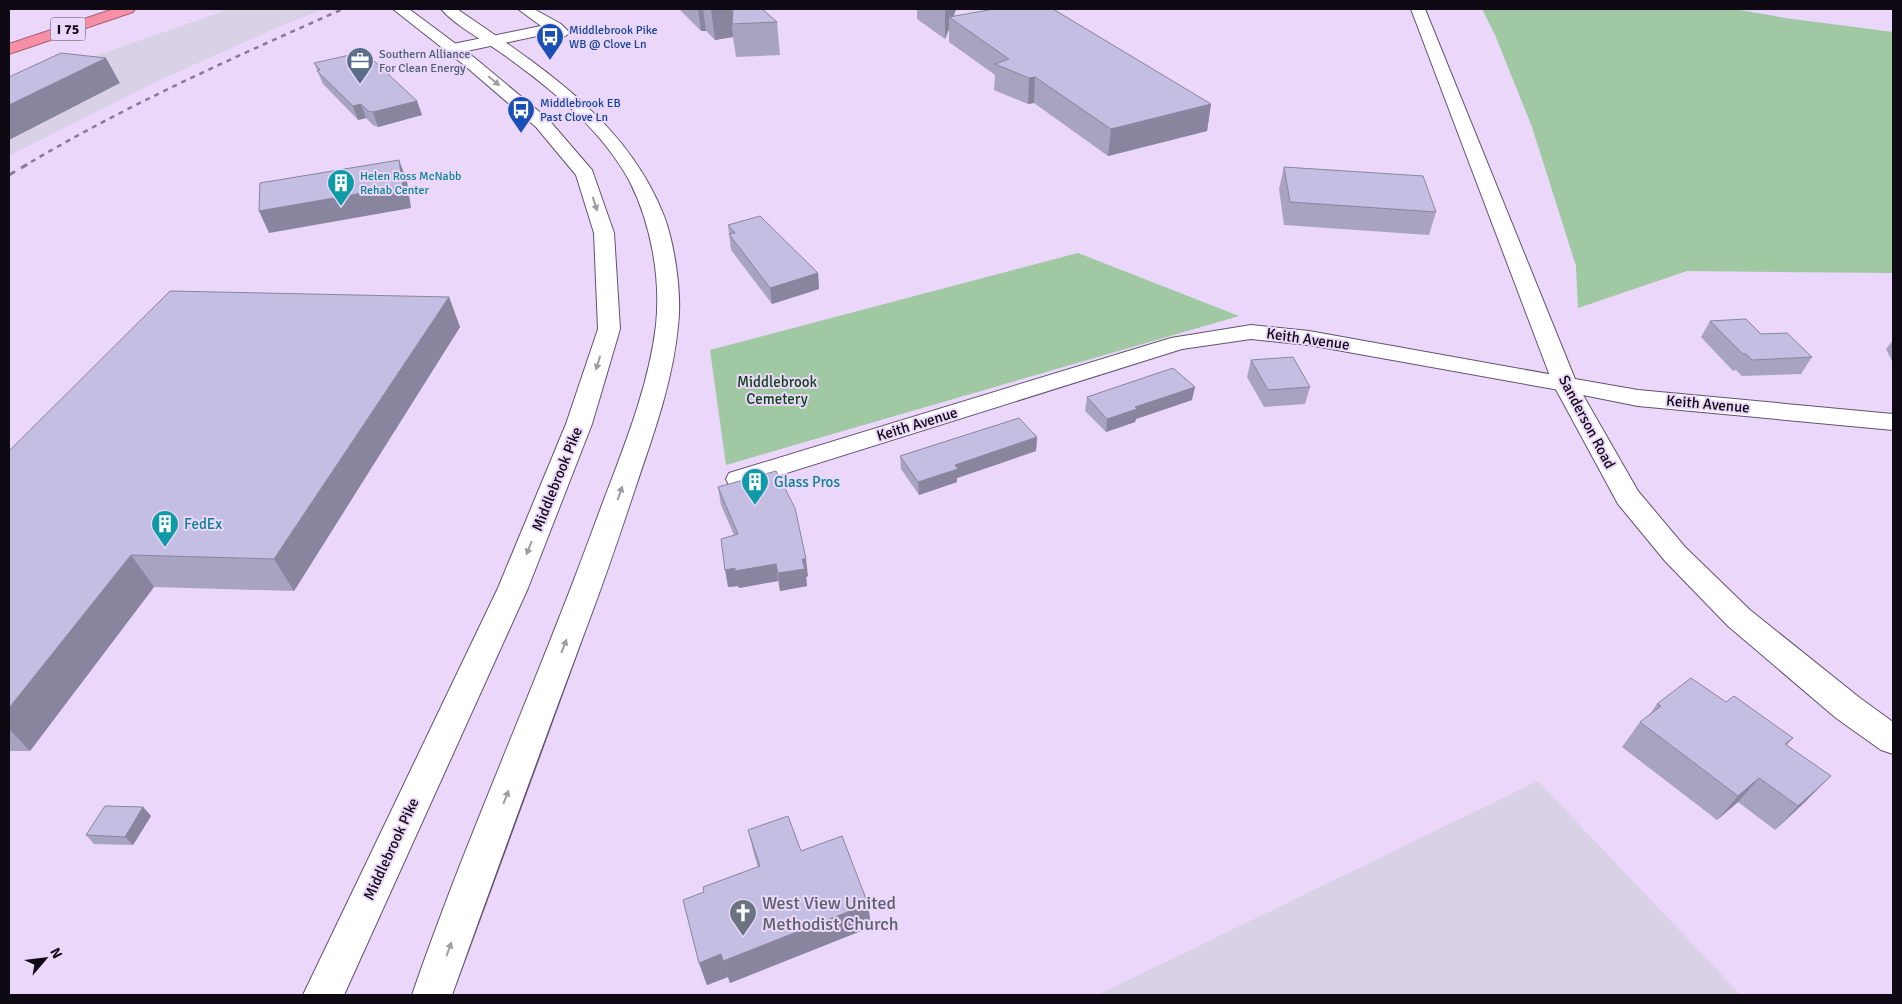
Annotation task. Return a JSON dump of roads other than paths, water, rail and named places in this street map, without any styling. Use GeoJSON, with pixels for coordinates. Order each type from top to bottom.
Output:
{"type":"FeatureCollection","features":[{"type":"Feature","properties":{"kind":"highway","name":"I 75"},"geometry":{"type":"LineString","coordinates":[[9,49],[128,9]]}},
{"type":"Feature","properties":{"kind":"main road","name":"Middlebrook Pike"},"geometry":{"type":"LineString","coordinates":[[323,995],[514,588],[579,424],[608,329],[604,233],[585,174],[542,122],[462,55],[400,9]]}},
{"type":"Feature","properties":{"kind":"main road"},"geometry":{"type":"LineString","coordinates":[[432,995],[476,874],[604,539],[646,419],[667,325],[662,248],[654,215],[629,164],[585,112],[500,46],[448,9]]}},
{"type":"Feature","properties":{"kind":"main road"},"geometry":{"type":"LineString","coordinates":[[462,55],[561,32],[525,9]]}},
{"type":"Feature","properties":{"kind":"main road","name":"Sanderson Road"},"geometry":{"type":"LineString","coordinates":[[1418,9],[1565,384],[1628,497],[1675,554],[1739,618],[1848,708],[1893,740]]}},
{"type":"Feature","properties":{"kind":"main road"},"geometry":{"type":"LineString","coordinates":[[462,55],[500,46]]}},
{"type":"Feature","properties":{"kind":"main road","name":"Keith Avenue"},"geometry":{"type":"LineString","coordinates":[[738,480],[1180,343],[1251,332],[1309,338],[1638,398],[1893,422]]}},
{"type":"Feature","properties":{"kind":"railway"},"geometry":{"type":"LineString","coordinates":[[31,162],[146,100],[343,9]]}},
{"type":"Feature","properties":{"kind":"railway"},"geometry":{"type":"LineString","coordinates":[[9,175],[33,161]]}},
{"type":"Feature","properties":{"kind":"place","name":"Middlebrook Pike WB @ Clove Ln"},"geometry":{"type":"Point","coordinates":[550,61]}},
{"type":"Feature","properties":{"kind":"place","name":"Southern Alliance For Clean Energy"},"geometry":{"type":"Point","coordinates":[360,85]}},
{"type":"Feature","properties":{"kind":"place","name":"Middlebrook EB Past Clove Ln"},"geometry":{"type":"Point","coordinates":[521,134]}},
{"type":"Feature","properties":{"kind":"place","name":"Helen Ross McNabb Rehab Center"},"geometry":{"type":"Point","coordinates":[341,207]}},
{"type":"Feature","properties":{"kind":"place","name":"Glass Pros"},"geometry":{"type":"Point","coordinates":[755,506]}},
{"type":"Feature","properties":{"kind":"place","name":"FedEx"},"geometry":{"type":"Point","coordinates":[165,548]}},
{"type":"Feature","properties":{"kind":"place","name":"West View United Methodist Church"},"geometry":{"type":"Point","coordinates":[743,937]}},
{"type":"Feature","properties":{"kind":"park label","name":"Middlebrook Cemetery"},"geometry":{"type":"Point","coordinates":[777,390]}}]}
